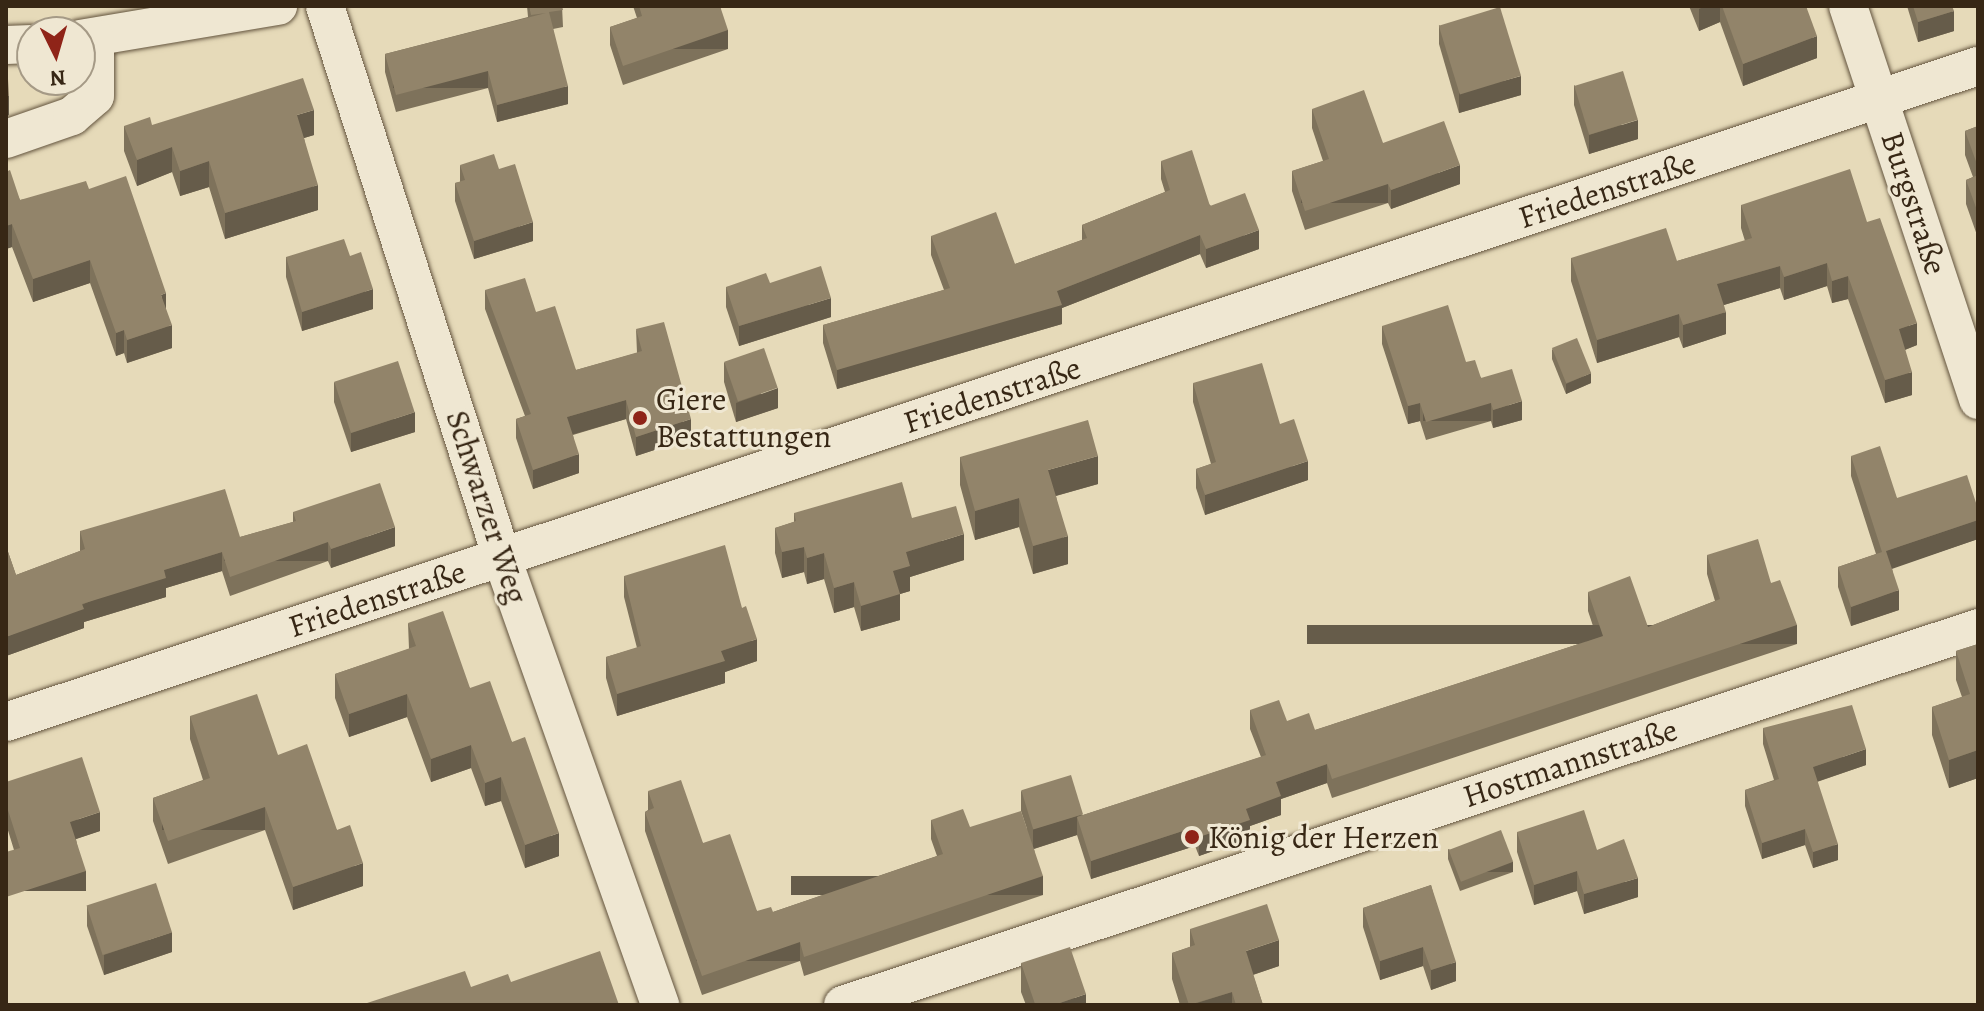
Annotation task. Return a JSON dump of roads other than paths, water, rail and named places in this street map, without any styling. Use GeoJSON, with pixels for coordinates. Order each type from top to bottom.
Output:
{"type":"FeatureCollection","features":[{"type":"Feature","properties":{"kind":"street"},"geometry":{"type":"LineString","coordinates":[[96,37],[278,6]]}},
{"type":"Feature","properties":{"kind":"street","name":"Schwarzer Weg"},"geometry":{"type":"LineString","coordinates":[[325,6],[502,558],[660,1005]]}},
{"type":"Feature","properties":{"kind":"street","name":"Burgstraße"},"geometry":{"type":"LineString","coordinates":[[1848,6],[1978,400]]}},
{"type":"Feature","properties":{"kind":"street","name":"Friedenstraße"},"geometry":{"type":"LineString","coordinates":[[6,722],[1978,66]]}},
{"type":"Feature","properties":{"kind":"street"},"geometry":{"type":"LineString","coordinates":[[6,139],[72,116],[95,96]]}},
{"type":"Feature","properties":{"kind":"street","name":"Hostmannstraße"},"geometry":{"type":"LineString","coordinates":[[843,1005],[1978,628]]}},
{"type":"Feature","properties":{"kind":"place","name":"Giere Bestattungen"},"geometry":{"type":"Point","coordinates":[640,418]}},
{"type":"Feature","properties":{"kind":"place","name":"König der Herzen"},"geometry":{"type":"Point","coordinates":[1192,837]}}]}
